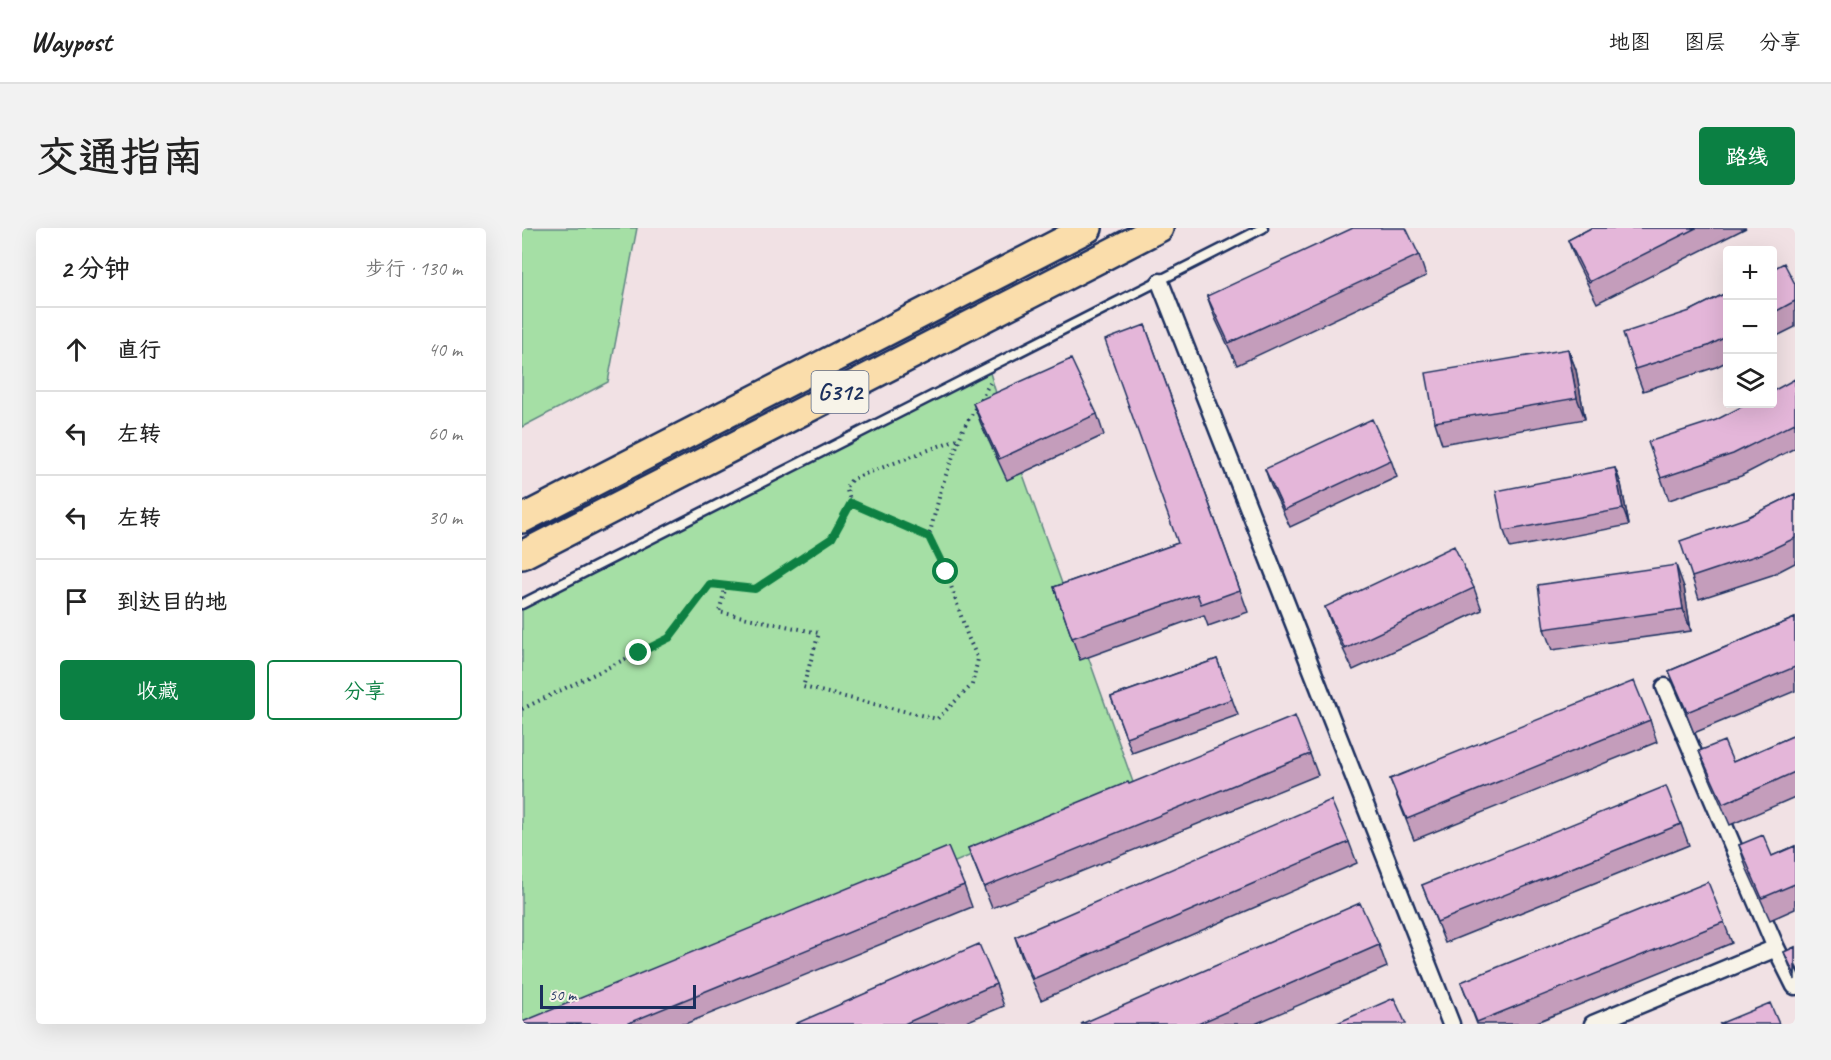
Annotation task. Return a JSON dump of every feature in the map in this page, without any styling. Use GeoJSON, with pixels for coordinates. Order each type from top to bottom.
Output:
{"type":"FeatureCollection","features":[{"type":"Feature","properties":{"kind":"highway","name":"G312"},"geometry":{"type":"LineString","coordinates":[[522,519],[1088,228]]}},
{"type":"Feature","properties":{"kind":"highway","name":"G312"},"geometry":{"type":"LineString","coordinates":[[522,555],[1159,228]]}},
{"type":"Feature","properties":{"kind":"street"},"geometry":{"type":"LineString","coordinates":[[1160,282],[1451,1024]]}},
{"type":"Feature","properties":{"kind":"street"},"geometry":{"type":"LineString","coordinates":[[1665,687],[1776,948],[1795,986]]}},
{"type":"Feature","properties":{"kind":"street"},"geometry":{"type":"LineString","coordinates":[[1593,1024],[1776,948]]}},
{"type":"Feature","properties":{"kind":"lane"},"geometry":{"type":"LineString","coordinates":[[522,604],[1263,228]]}},
{"type":"Feature","properties":{"kind":"path"},"geometry":{"type":"LineString","coordinates":[[726,586],[719,612],[819,633],[802,687],[937,719],[972,685],[978,659],[946,572],[929,537],[942,486],[960,438],[986,392],[998,364]]}},
{"type":"Feature","properties":{"kind":"path"},"geometry":{"type":"LineString","coordinates":[[522,710],[669,638],[710,584],[755,589],[832,538],[851,503],[846,487],[852,479],[960,438]]}},
{"type":"Feature","properties":{"kind":"path"},"geometry":{"type":"LineString","coordinates":[[851,503],[929,537]]}},
{"type":"Feature","properties":{"kind":"green space"},"geometry":{"type":"Polygon","coordinates":[[[522,228],[637,228],[608,382],[522,427],[522,228]]]}},
{"type":"Feature","properties":{"kind":"green space"},"geometry":{"type":"Polygon","coordinates":[[[988,366],[1006,427],[1134,785],[579,1024],[522,1024],[522,601],[988,366]]]}},
{"type":"Feature","properties":{"kind":"building"},"geometry":{"type":"Polygon","coordinates":[[[1353,228],[1406,228],[1419,255],[1229,343],[1207,296],[1353,228]]]}},
{"type":"Feature","properties":{"kind":"building"},"geometry":{"type":"Polygon","coordinates":[[[1591,228],[1696,228],[1589,282],[1568,240],[1591,228]]]}},
{"type":"Feature","properties":{"kind":"building"},"geometry":{"type":"Polygon","coordinates":[[[1784,263],[1795,284],[1795,301],[1777,311],[1777,300],[1777,267],[1784,263]]]}},
{"type":"Feature","properties":{"kind":"building"},"geometry":{"type":"Polygon","coordinates":[[[1723,294],[1723,338],[1708,346],[1635,369],[1623,333],[1690,311],[1723,294]]]}},
{"type":"Feature","properties":{"kind":"building"},"geometry":{"type":"Polygon","coordinates":[[[1145,325],[1240,590],[1201,604],[1197,594],[1072,638],[1054,587],[1178,543],[1105,340],[1145,325]]]}},
{"type":"Feature","properties":{"kind":"building"},"geometry":{"type":"Polygon","coordinates":[[[1568,349],[1577,398],[1435,422],[1426,373],[1568,349]]]}},
{"type":"Feature","properties":{"kind":"building"},"geometry":{"type":"Polygon","coordinates":[[[1071,359],[1097,414],[999,459],[973,403],[1071,359]]]}},
{"type":"Feature","properties":{"kind":"building"},"geometry":{"type":"Polygon","coordinates":[[[1795,379],[1795,423],[1733,454],[1661,478],[1648,442],[1716,420],[1739,408],[1777,408],[1777,389],[1795,379]]]}},
{"type":"Feature","properties":{"kind":"building"},"geometry":{"type":"Polygon","coordinates":[[[1372,419],[1391,460],[1284,510],[1265,469],[1372,419]]]}},
{"type":"Feature","properties":{"kind":"building"},"geometry":{"type":"Polygon","coordinates":[[[1615,468],[1623,509],[1504,531],[1496,491],[1615,468]]]}},
{"type":"Feature","properties":{"kind":"building"},"geometry":{"type":"Polygon","coordinates":[[[1795,494],[1795,538],[1764,553],[1692,577],[1680,541],[1746,518],[1795,494]]]}},
{"type":"Feature","properties":{"kind":"building"},"geometry":{"type":"Polygon","coordinates":[[[1454,546],[1474,588],[1345,649],[1325,607],[1454,546]]]}},
{"type":"Feature","properties":{"kind":"building"},"geometry":{"type":"Polygon","coordinates":[[[1676,565],[1683,609],[1544,629],[1538,585],[1676,565]]]}},
{"type":"Feature","properties":{"kind":"building"},"geometry":{"type":"Polygon","coordinates":[[[1795,618],[1795,667],[1687,712],[1669,671],[1795,618]]]}},
{"type":"Feature","properties":{"kind":"building"},"geometry":{"type":"Polygon","coordinates":[[[1217,659],[1232,699],[1126,737],[1111,697],[1217,659]]]}},
{"type":"Feature","properties":{"kind":"building"},"geometry":{"type":"Polygon","coordinates":[[[1634,681],[1650,720],[1407,819],[1390,779],[1634,681]]]}},
{"type":"Feature","properties":{"kind":"building"},"geometry":{"type":"Polygon","coordinates":[[[1295,716],[1310,754],[984,887],[968,848],[1295,716]]]}},
{"type":"Feature","properties":{"kind":"building"},"geometry":{"type":"Polygon","coordinates":[[[1795,735],[1795,772],[1723,804],[1699,751],[1724,741],[1733,762],[1795,735]]]}},
{"type":"Feature","properties":{"kind":"building"},"geometry":{"type":"Polygon","coordinates":[[[1666,786],[1681,824],[1437,922],[1422,885],[1666,786]]]}},
{"type":"Feature","properties":{"kind":"building"},"geometry":{"type":"Polygon","coordinates":[[[1331,800],[1349,842],[1033,979],[1015,937],[1331,800]]]}},
{"type":"Feature","properties":{"kind":"building"},"geometry":{"type":"Polygon","coordinates":[[[1763,835],[1772,856],[1795,846],[1795,884],[1762,898],[1739,845],[1763,835]]]}},
{"type":"Feature","properties":{"kind":"building"},"geometry":{"type":"Polygon","coordinates":[[[948,847],[964,885],[626,1024],[522,1024],[522,1022],[948,847]]]}},
{"type":"Feature","properties":{"kind":"building"},"geometry":{"type":"Polygon","coordinates":[[[1708,882],[1724,922],[1477,1022],[1461,982],[1708,882]]]}},
{"type":"Feature","properties":{"kind":"building"},"geometry":{"type":"Polygon","coordinates":[[[1360,903],[1379,945],[1198,1024],[1081,1024],[1360,903]]]}},
{"type":"Feature","properties":{"kind":"building"},"geometry":{"type":"Polygon","coordinates":[[[979,944],[996,984],[904,1024],[795,1024],[979,944]]]}},
{"type":"Feature","properties":{"kind":"building"},"geometry":{"type":"Polygon","coordinates":[[[1795,947],[1795,975],[1784,952],[1795,947]]]}},
{"type":"Feature","properties":{"kind":"building"},"geometry":{"type":"Polygon","coordinates":[[[1394,998],[1406,1024],[1335,1024],[1394,998]]]}},
{"type":"Feature","properties":{"kind":"building"},"geometry":{"type":"Polygon","coordinates":[[[1770,1003],[1779,1024],[1719,1024],[1770,1003]]]}},
{"type":"Feature","properties":{"kind":"route"},"geometry":{"type":"LineString","coordinates":[[639,653],[669,638],[710,584],[755,589],[832,538],[851,503],[929,537],[946,572]]}}]}
